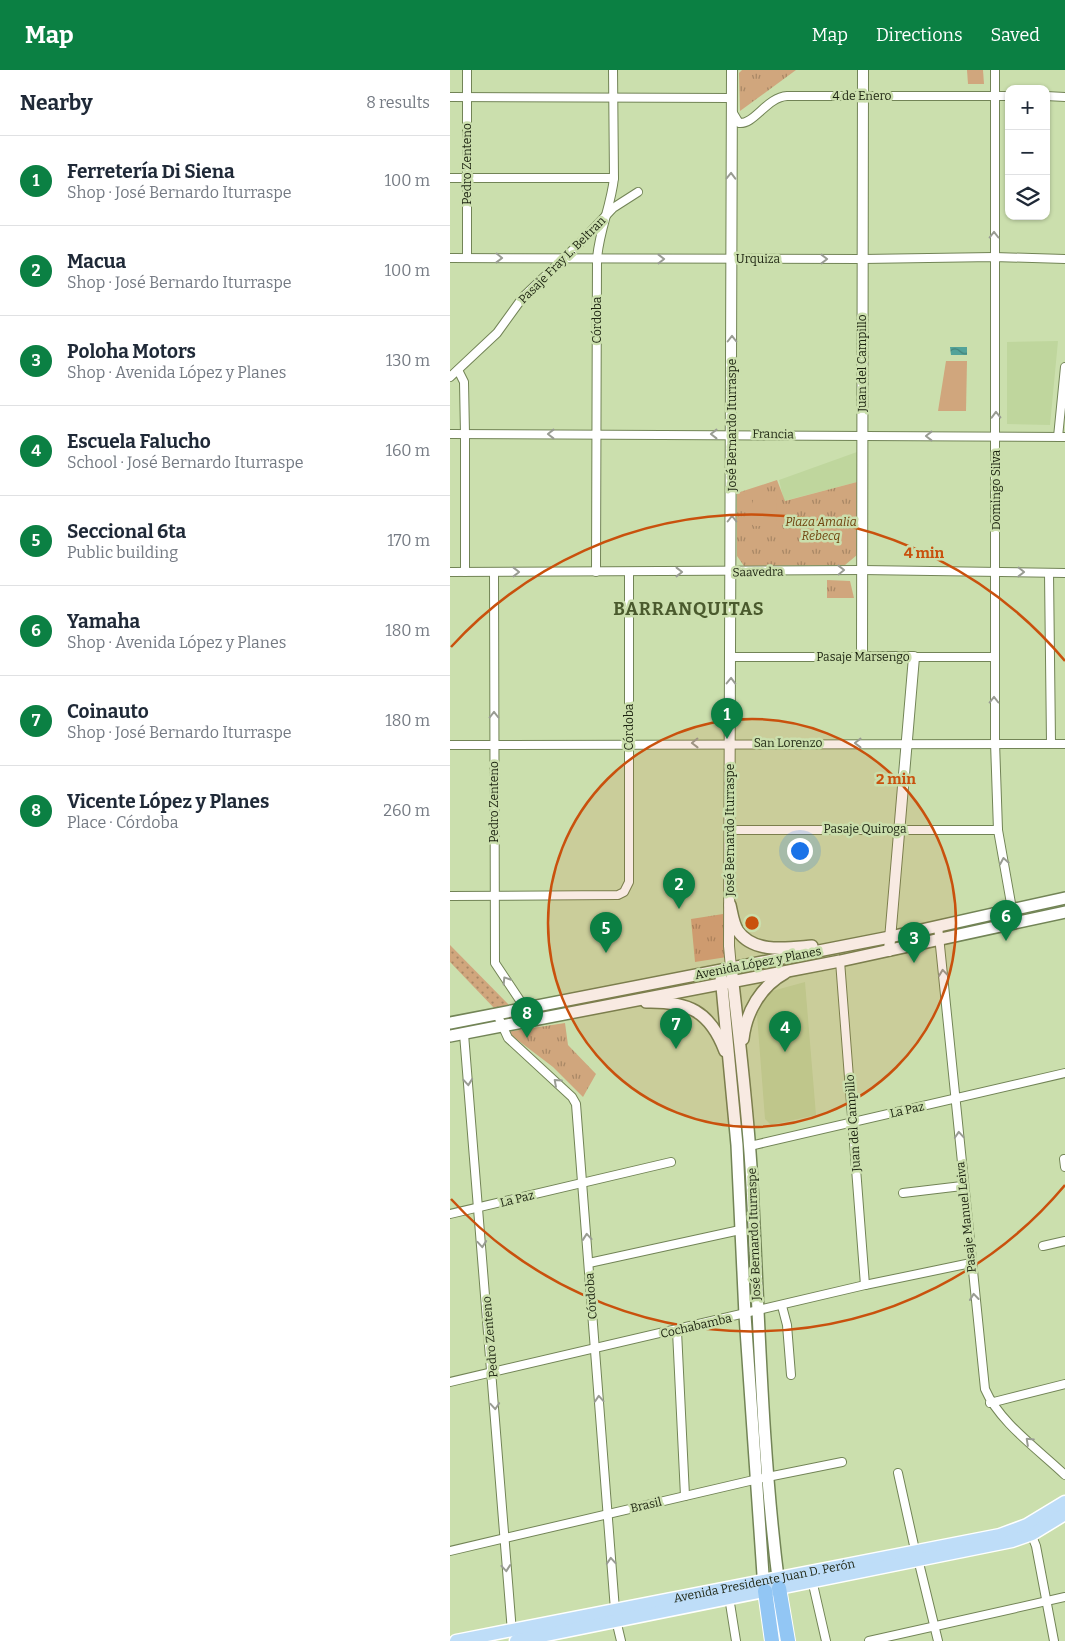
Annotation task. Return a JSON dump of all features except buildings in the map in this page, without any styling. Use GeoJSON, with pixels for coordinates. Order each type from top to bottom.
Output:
{"type":"FeatureCollection","features":[{"type":"Feature","properties":{"kind":"highway"},"geometry":{"type":"LineString","coordinates":[[778,1583],[788,1641]]}},
{"type":"Feature","properties":{"kind":"highway"},"geometry":{"type":"LineString","coordinates":[[764,1586],[772,1641]]}},
{"type":"Feature","properties":{"kind":"main road","name":"Avenida López y Planes"},"geometry":{"type":"LineString","coordinates":[[450,1023],[861,943],[1065,898]]}},
{"type":"Feature","properties":{"kind":"main road"},"geometry":{"type":"LineString","coordinates":[[730,905],[738,931],[748,940],[761,946],[783,948],[861,943]]}},
{"type":"Feature","properties":{"kind":"main road","name":"Avenida López y Planes"},"geometry":{"type":"LineString","coordinates":[[450,1036],[840,960],[1065,912]]}},
{"type":"Feature","properties":{"kind":"main road","name":"José Bernardo Iturraspe"},"geometry":{"type":"LineString","coordinates":[[726,969],[736,1072],[740,1230],[745,1315],[763,1478],[778,1583]]}},
{"type":"Feature","properties":{"kind":"main road"},"geometry":{"type":"LineString","coordinates":[[736,1072],[744,1030],[752,1008],[772,982],[795,969]]}},
{"type":"Feature","properties":{"kind":"main road"},"geometry":{"type":"LineString","coordinates":[[615,1004],[660,1002],[695,1009],[705,1017],[715,1030],[736,1072]]}},
{"type":"Feature","properties":{"kind":"main road","name":"José Bernardo Iturraspe"},"geometry":{"type":"LineString","coordinates":[[736,1072],[750,1146],[763,1478],[764,1586]]}},
{"type":"Feature","properties":{"kind":"main road","name":"Avenida Presidente Juan D. Perón"},"geometry":{"type":"LineString","coordinates":[[1029,1529],[1065,1502]]}},
{"type":"Feature","properties":{"kind":"main road","name":"Avenida Presidente Juan D. Perón"},"geometry":{"type":"LineString","coordinates":[[456,1641],[514,1637],[916,1555],[999,1544],[1065,1514]]}},
{"type":"Feature","properties":{"kind":"main road","name":"Avenida Presidente Juan D. Perón"},"geometry":{"type":"LineString","coordinates":[[778,1583],[812,1580],[916,1555]]}},
{"type":"Feature","properties":{"kind":"main road","name":"Avenida Presidente Juan D. Perón"},"geometry":{"type":"LineString","coordinates":[[616,1615],[729,1597],[764,1586]]}},
{"type":"Feature","properties":{"kind":"street","name":"Pedro Zenteno"},"geometry":{"type":"LineString","coordinates":[[467,70],[467,258]]}},
{"type":"Feature","properties":{"kind":"street","name":"Córdoba"},"geometry":{"type":"LineString","coordinates":[[596,572],[597,259],[600,230],[605,218],[614,178],[614,70]]}},
{"type":"Feature","properties":{"kind":"street","name":"José Bernardo Iturraspe"},"geometry":{"type":"LineString","coordinates":[[726,969],[730,905],[731,830],[732,70]]}},
{"type":"Feature","properties":{"kind":"street","name":"Juan del Campillo"},"geometry":{"type":"LineString","coordinates":[[862,657],[863,70]]}},
{"type":"Feature","properties":{"kind":"street","name":"Domingo Silva"},"geometry":{"type":"LineString","coordinates":[[994,70],[995,742],[998,830],[1012,910]]}},
{"type":"Feature","properties":{"kind":"street"},"geometry":{"type":"LineString","coordinates":[[450,97],[614,96],[732,98]]}},
{"type":"Feature","properties":{"kind":"street","name":"4 de Enero"},"geometry":{"type":"LineString","coordinates":[[732,111],[737,121],[743,124],[780,96],[1005,96]]}},
{"type":"Feature","properties":{"kind":"street"},"geometry":{"type":"LineString","coordinates":[[1050,96],[1065,97]]}},
{"type":"Feature","properties":{"kind":"street"},"geometry":{"type":"LineString","coordinates":[[450,178],[614,178]]}},
{"type":"Feature","properties":{"kind":"street","name":"Pasaje Fray L. Beltran"},"geometry":{"type":"LineString","coordinates":[[450,377],[497,333],[523,297],[621,201],[638,192]]}},
{"type":"Feature","properties":{"kind":"street","name":"Urquiza"},"geometry":{"type":"LineString","coordinates":[[450,258],[863,259],[994,257],[1065,259]]}},
{"type":"Feature","properties":{"kind":"street"},"geometry":{"type":"LineString","coordinates":[[1062,437],[1065,368]]}},
{"type":"Feature","properties":{"kind":"street"},"geometry":{"type":"LineString","coordinates":[[458,370],[464,382],[466,572]]}},
{"type":"Feature","properties":{"kind":"street","name":"Francia"},"geometry":{"type":"LineString","coordinates":[[450,434],[1062,437]]}},
{"type":"Feature","properties":{"kind":"street","name":"Saavedra"},"geometry":{"type":"LineString","coordinates":[[450,572],[862,570],[1065,573]]}},
{"type":"Feature","properties":{"kind":"street","name":"Pedro Zenteno"},"geometry":{"type":"LineString","coordinates":[[494,572],[495,963],[533,1020]]}},
{"type":"Feature","properties":{"kind":"street","name":"Córdoba"},"geometry":{"type":"LineString","coordinates":[[495,896],[618,895],[624,892],[629,882],[629,572]]}},
{"type":"Feature","properties":{"kind":"street"},"geometry":{"type":"LineString","coordinates":[[1049,573],[1051,744]]}},
{"type":"Feature","properties":{"kind":"street","name":"Pasaje Marsengo"},"geometry":{"type":"LineString","coordinates":[[732,657],[994,657]]}},
{"type":"Feature","properties":{"kind":"street"},"geometry":{"type":"LineString","coordinates":[[889,950],[914,657]]}},
{"type":"Feature","properties":{"kind":"street","name":"San Lorenzo"},"geometry":{"type":"LineString","coordinates":[[450,745],[995,742],[1065,744]]}},
{"type":"Feature","properties":{"kind":"street","name":"Pasaje Quiroga"},"geometry":{"type":"LineString","coordinates":[[731,830],[998,830]]}},
{"type":"Feature","properties":{"kind":"street"},"geometry":{"type":"LineString","coordinates":[[450,896],[495,896]]}},
{"type":"Feature","properties":{"kind":"street","name":"Pasaje Manuel Leiva"},"geometry":{"type":"LineString","coordinates":[[938,926],[956,1099],[962,1186],[985,1389],[990,1403]]}},
{"type":"Feature","properties":{"kind":"street","name":"Juan del Campillo"},"geometry":{"type":"LineString","coordinates":[[840,960],[865,1285]]}},
{"type":"Feature","properties":{"kind":"street","name":"Córdoba"},"geometry":{"type":"LineString","coordinates":[[497,1014],[508,1038],[572,1097],[576,1104],[616,1615],[621,1641]]}},
{"type":"Feature","properties":{"kind":"street","name":"Pedro Zenteno"},"geometry":{"type":"LineString","coordinates":[[464,1034],[493,1372],[504,1538],[514,1637]]}},
{"type":"Feature","properties":{"kind":"street","name":"La Paz"},"geometry":{"type":"LineString","coordinates":[[750,1146],[1065,1073]]}},
{"type":"Feature","properties":{"kind":"street","name":"La Paz"},"geometry":{"type":"LineString","coordinates":[[450,1214],[671,1162]]}},
{"type":"Feature","properties":{"kind":"street"},"geometry":{"type":"LineString","coordinates":[[903,1193],[962,1186]]}},
{"type":"Feature","properties":{"kind":"street"},"geometry":{"type":"LineString","coordinates":[[589,1263],[740,1230]]}},
{"type":"Feature","properties":{"kind":"street"},"geometry":{"type":"LineString","coordinates":[[1043,1246],[1065,1241]]}},
{"type":"Feature","properties":{"kind":"street","name":"Cochabamba"},"geometry":{"type":"LineString","coordinates":[[450,1382],[745,1315],[865,1285],[971,1263]]}},
{"type":"Feature","properties":{"kind":"street"},"geometry":{"type":"LineString","coordinates":[[782,1306],[787,1325],[791,1375]]}},
{"type":"Feature","properties":{"kind":"street"},"geometry":{"type":"LineString","coordinates":[[676,1331],[685,1496]]}},
{"type":"Feature","properties":{"kind":"street"},"geometry":{"type":"LineString","coordinates":[[990,1403],[1065,1384]]}},
{"type":"Feature","properties":{"kind":"street"},"geometry":{"type":"LineString","coordinates":[[990,1403],[1065,1475]]}},
{"type":"Feature","properties":{"kind":"street","name":"Brasil"},"geometry":{"type":"LineString","coordinates":[[450,1551],[763,1478],[842,1462]]}},
{"type":"Feature","properties":{"kind":"street"},"geometry":{"type":"LineString","coordinates":[[898,1473],[938,1641]]}},
{"type":"Feature","properties":{"kind":"street"},"geometry":{"type":"LineString","coordinates":[[1029,1529],[1047,1601],[1054,1641]]}},
{"type":"Feature","properties":{"kind":"street"},"geometry":{"type":"LineString","coordinates":[[812,1580],[826,1641]]}},
{"type":"Feature","properties":{"kind":"street"},"geometry":{"type":"LineString","coordinates":[[729,1597],[736,1641]]}},
{"type":"Feature","properties":{"kind":"street"},"geometry":{"type":"LineString","coordinates":[[869,1641],[1065,1598]]}},
{"type":"Feature","properties":{"kind":"shaded area"},"geometry":{"type":"Polygon","coordinates":[[[1058,341],[1050,425],[1007,424],[1007,342],[1058,341]]]}},
{"type":"Feature","properties":{"kind":"shaded area"},"geometry":{"type":"Polygon","coordinates":[[[857,452],[857,482],[784,501],[779,480],[857,452]]]}},
{"type":"Feature","properties":{"kind":"shaded area"},"geometry":{"type":"Polygon","coordinates":[[[805,982],[816,1115],[771,1125],[765,1119],[757,1015],[763,1000],[772,991],[805,982]]]}},
{"type":"Feature","properties":{"kind":"green space"},"geometry":{"type":"Polygon","coordinates":[[[742,70],[796,70],[740,111],[739,73],[742,70]]]}},
{"type":"Feature","properties":{"kind":"green space"},"geometry":{"type":"Polygon","coordinates":[[[967,70],[983,70],[984,84],[968,84],[967,70]]]}},
{"type":"Feature","properties":{"kind":"green space"},"geometry":{"type":"Polygon","coordinates":[[[946,361],[967,361],[966,411],[938,411],[946,361]]]}},
{"type":"Feature","properties":{"kind":"green space","name":"Plaza Amalia Rebecq"},"geometry":{"type":"Polygon","coordinates":[[[777,480],[785,501],[857,482],[857,555],[845,565],[744,566],[737,556],[737,493],[777,480]]]}},
{"type":"Feature","properties":{"kind":"green space"},"geometry":{"type":"Polygon","coordinates":[[[753,494],[777,494],[776,526],[753,526],[753,494]]]}},
{"type":"Feature","properties":{"kind":"green space"},"geometry":{"type":"Polygon","coordinates":[[[827,580],[850,581],[854,598],[827,598],[827,580]]]}},
{"type":"Feature","properties":{"kind":"green space"},"geometry":{"type":"Polygon","coordinates":[[[723,914],[727,957],[695,962],[691,919],[723,914]]]}},
{"type":"Feature","properties":{"kind":"green space"},"geometry":{"type":"Polygon","coordinates":[[[450,945],[511,1007],[495,1009],[450,962],[450,945]]]}},
{"type":"Feature","properties":{"kind":"green space"},"geometry":{"type":"Polygon","coordinates":[[[565,1023],[568,1045],[596,1074],[583,1097],[553,1067],[507,1032],[565,1023]]]}},
{"type":"Feature","properties":{"kind":"water"},"geometry":{"type":"Polygon","coordinates":[[[950,347],[967,347],[967,355],[951,355],[950,347]]]}},
{"type":"Feature","properties":{"kind":"place","name":"Ferretería Di Siena"},"geometry":{"type":"Point","coordinates":[727,739]}},
{"type":"Feature","properties":{"kind":"place","name":"Macua"},"geometry":{"type":"Point","coordinates":[679,909]}},
{"type":"Feature","properties":{"kind":"place","name":"Yamaha"},"geometry":{"type":"Point","coordinates":[1006,941]}},
{"type":"Feature","properties":{"kind":"place","name":"Seccional 6ta"},"geometry":{"type":"Point","coordinates":[606,953]}},
{"type":"Feature","properties":{"kind":"place","name":"Poloha Motors"},"geometry":{"type":"Point","coordinates":[914,963]}},
{"type":"Feature","properties":{"kind":"place","name":"Vicente López y Planes"},"geometry":{"type":"Point","coordinates":[527,1038]}},
{"type":"Feature","properties":{"kind":"place","name":"Coinauto"},"geometry":{"type":"Point","coordinates":[676,1049]}},
{"type":"Feature","properties":{"kind":"place","name":"Escuela Falucho"},"geometry":{"type":"Point","coordinates":[785,1052]}},
{"type":"Feature","properties":{"kind":"district","name":"BARRANQUITAS"},"geometry":{"type":"Point","coordinates":[689,609]}}]}
